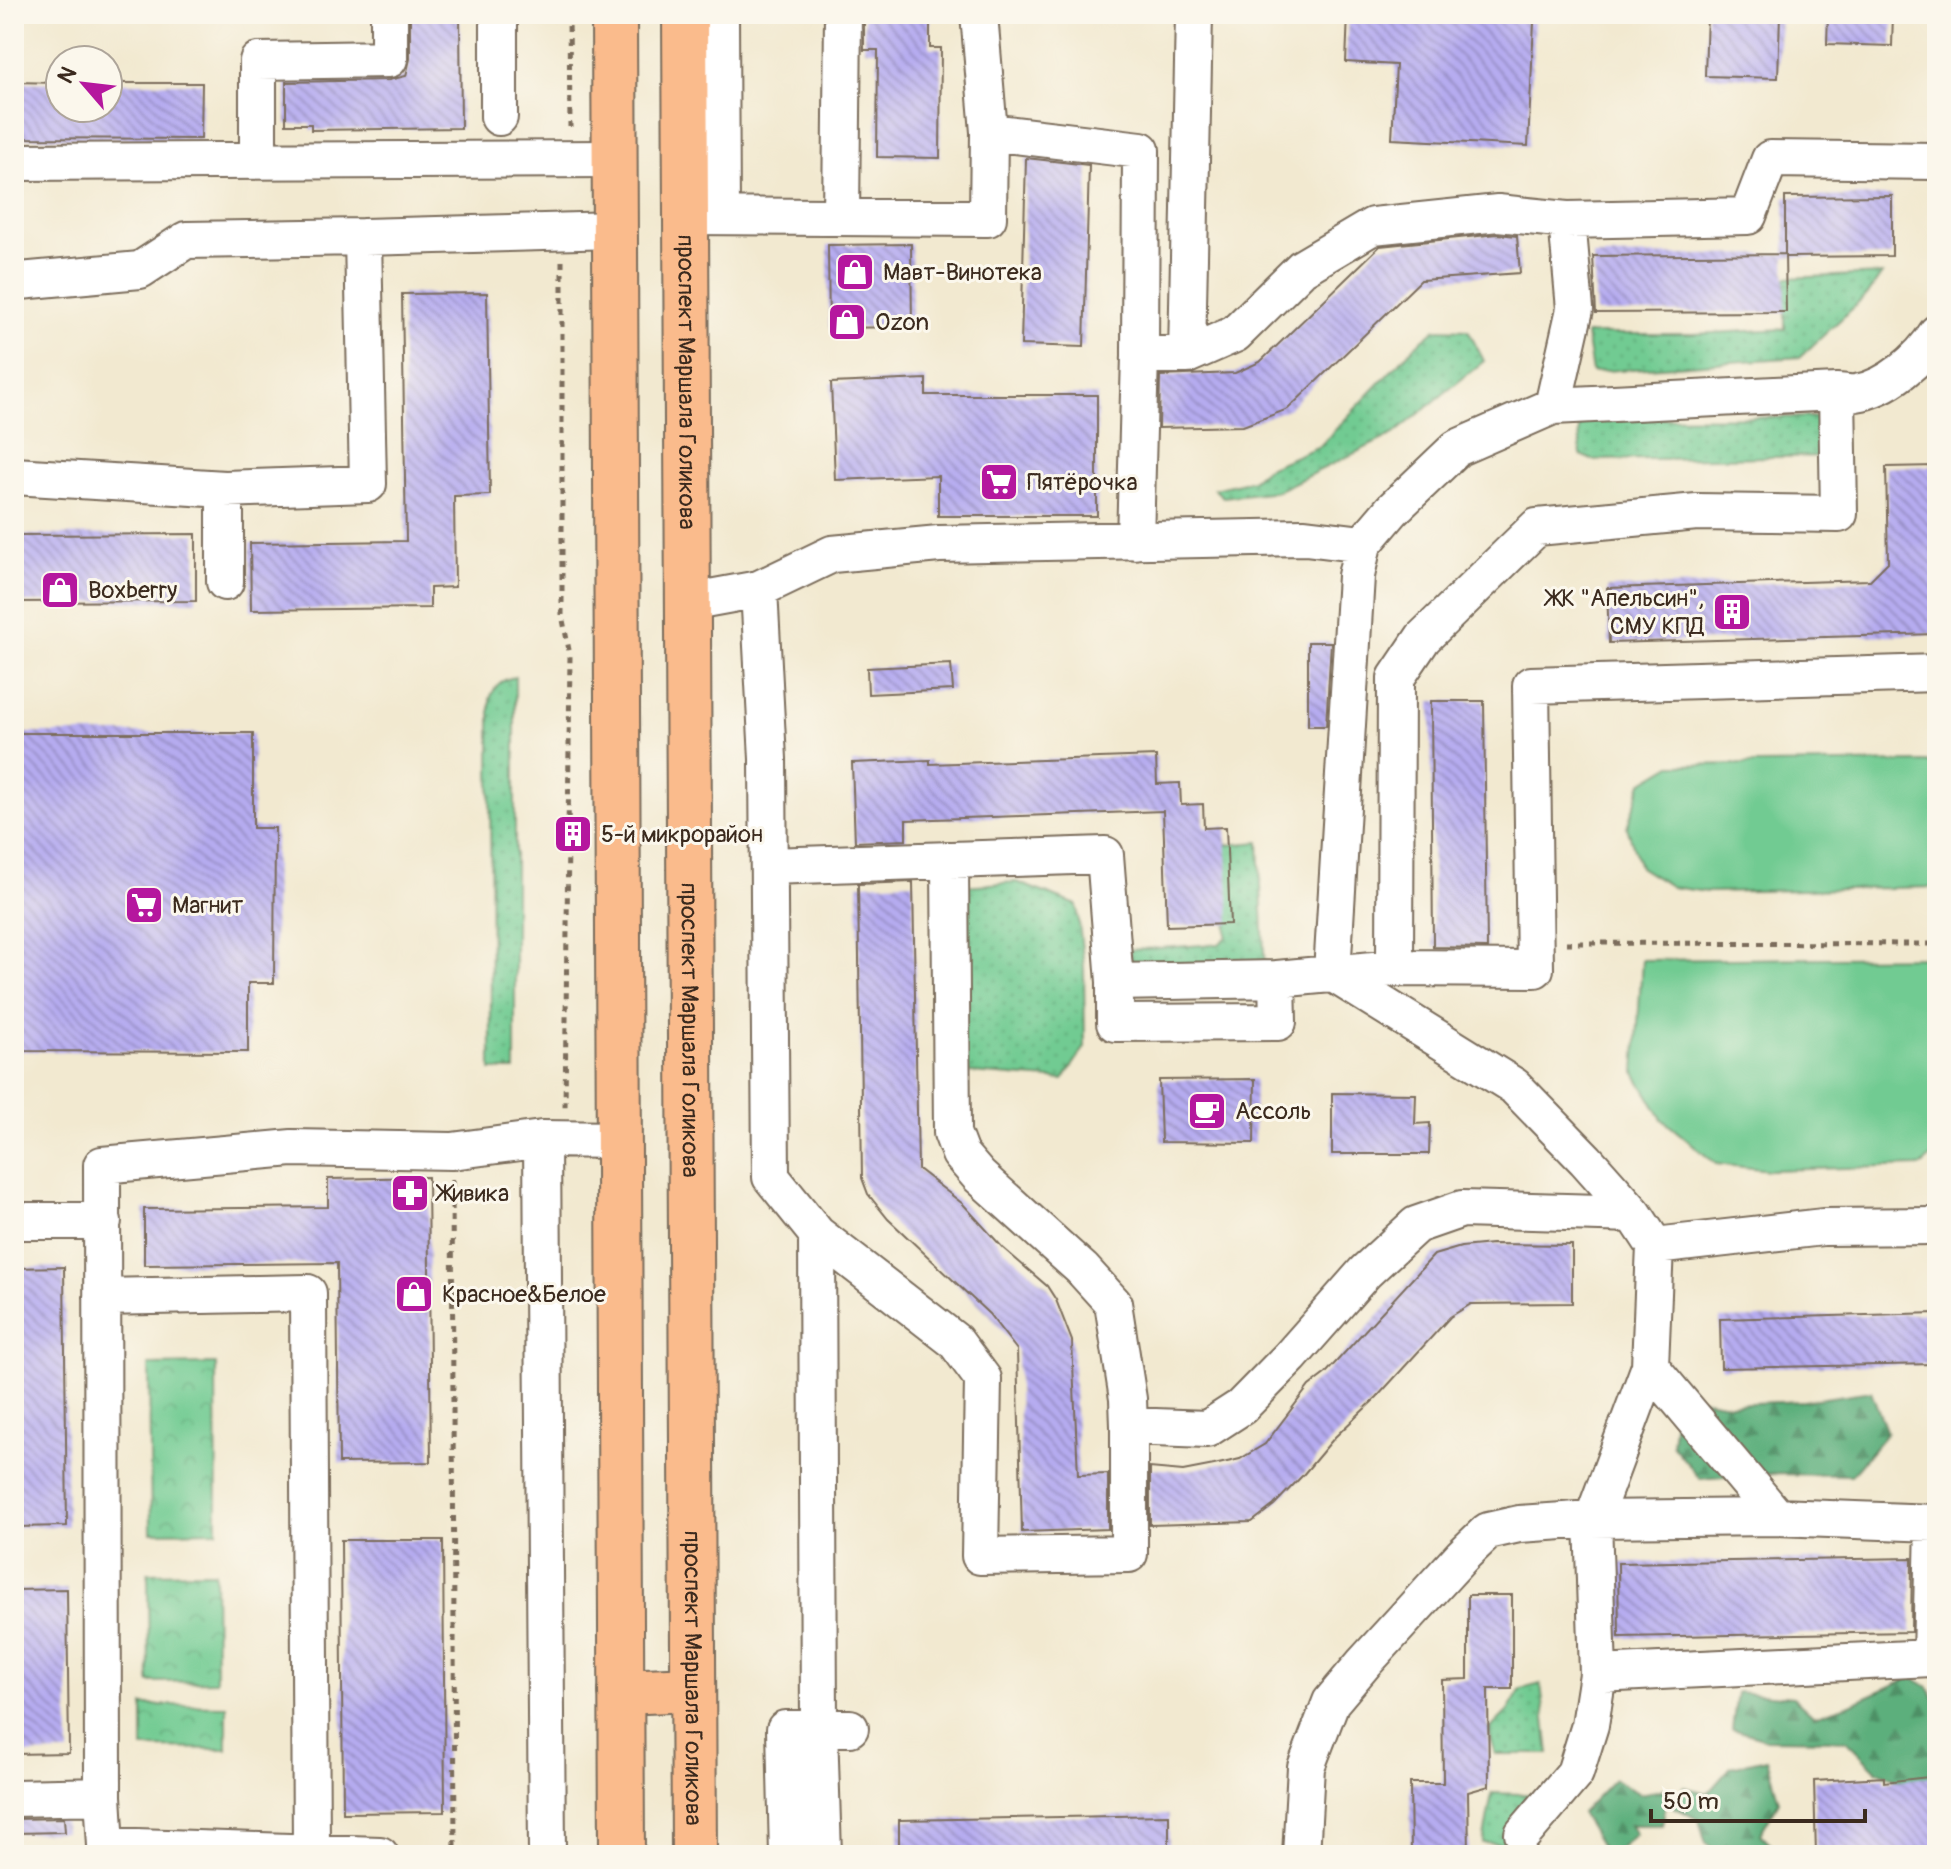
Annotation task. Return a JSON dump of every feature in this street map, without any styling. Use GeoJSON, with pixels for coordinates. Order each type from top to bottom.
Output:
{"type":"FeatureCollection","features":[{"type":"Feature","properties":{"kind":"main road"},"geometry":{"type":"LineString","coordinates":[[614,14],[622,1855]]}},
{"type":"Feature","properties":{"kind":"main road","name":"проспект Маршала Голикова"},"geometry":{"type":"LineString","coordinates":[[685,14],[703,216],[688,602],[694,1855]]}},
{"type":"Feature","properties":{"kind":"main road"},"geometry":{"type":"LineString","coordinates":[[621,1692],[693,1689]]}},
{"type":"Feature","properties":{"kind":"lane"},"geometry":{"type":"LineString","coordinates":[[258,159],[258,61],[389,59],[389,14]]}},
{"type":"Feature","properties":{"kind":"lane"},"geometry":{"type":"LineString","coordinates":[[499,14],[499,117]]}},
{"type":"Feature","properties":{"kind":"lane"},"geometry":{"type":"LineString","coordinates":[[720,14],[703,216],[988,218],[989,132],[979,14]]}},
{"type":"Feature","properties":{"kind":"lane"},"geometry":{"type":"LineString","coordinates":[[841,217],[843,14]]}},
{"type":"Feature","properties":{"kind":"lane"},"geometry":{"type":"LineString","coordinates":[[1187,355],[1194,14]]}},
{"type":"Feature","properties":{"kind":"lane"},"geometry":{"type":"LineString","coordinates":[[989,132],[1141,150],[1135,541]]}},
{"type":"Feature","properties":{"kind":"lane"},"geometry":{"type":"LineString","coordinates":[[14,162],[615,159]]}},
{"type":"Feature","properties":{"kind":"lane"},"geometry":{"type":"LineString","coordinates":[[1140,355],[1187,355],[1235,334],[1302,268],[1373,226],[1498,213],[1567,220],[1748,216],[1770,159],[1937,161]]}},
{"type":"Feature","properties":{"kind":"lane"},"geometry":{"type":"LineString","coordinates":[[1553,406],[1575,309],[1567,220]]}},
{"type":"Feature","properties":{"kind":"lane"},"geometry":{"type":"LineString","coordinates":[[14,285],[20,281],[140,270],[186,240],[615,230]]}},
{"type":"Feature","properties":{"kind":"lane"},"geometry":{"type":"LineString","coordinates":[[14,476],[225,489],[368,484],[363,237]]}},
{"type":"Feature","properties":{"kind":"lane"},"geometry":{"type":"LineString","coordinates":[[1332,973],[1356,576],[1363,544],[1392,510],[1457,448],[1553,406],[1856,393],[1893,379],[1933,353]]}},
{"type":"Feature","properties":{"kind":"lane"},"geometry":{"type":"LineString","coordinates":[[1395,968],[1396,678],[1423,638],[1537,527],[1697,512],[1839,514],[1837,392]]}},
{"type":"Feature","properties":{"kind":"lane"},"geometry":{"type":"LineString","coordinates":[[225,489],[225,582]]}},
{"type":"Feature","properties":{"kind":"lane"},"geometry":{"type":"LineString","coordinates":[[688,602],[759,589],[832,554],[939,544],[1305,537],[1363,544]]}},
{"type":"Feature","properties":{"kind":"lane"},"geometry":{"type":"LineString","coordinates":[[759,589],[768,759],[771,1177],[817,1234],[955,1341],[983,1379],[980,1556],[1129,1554],[1128,1399],[1113,1303],[1082,1269],[979,1176],[960,1154],[952,1133],[950,860]]}},
{"type":"Feature","properties":{"kind":"lane"},"geometry":{"type":"LineString","coordinates":[[769,866],[1105,855],[1115,982],[1277,979],[1395,968],[1535,969],[1531,685],[1937,673]]}},
{"type":"Feature","properties":{"kind":"lane"},"geometry":{"type":"LineString","coordinates":[[1332,973],[1514,1086],[1634,1214],[1655,1246],[1650,1366],[1593,1519],[1598,1674],[1590,1725],[1575,1773],[1523,1834]]}},
{"type":"Feature","properties":{"kind":"lane"},"geometry":{"type":"LineString","coordinates":[[547,1855],[553,1139]]}},
{"type":"Feature","properties":{"kind":"lane"},"geometry":{"type":"LineString","coordinates":[[380,1855],[311,1851],[106,1851],[103,1796],[102,1165],[292,1148],[452,1151],[553,1139],[619,1140]]}},
{"type":"Feature","properties":{"kind":"lane"},"geometry":{"type":"LineString","coordinates":[[1129,1426],[1207,1429],[1241,1407],[1365,1272],[1416,1225],[1462,1209],[1634,1214]]}},
{"type":"Feature","properties":{"kind":"lane"},"geometry":{"type":"LineString","coordinates":[[14,1221],[103,1221]]}},
{"type":"Feature","properties":{"kind":"lane"},"geometry":{"type":"LineString","coordinates":[[1655,1246],[1823,1227],[1937,1226]]}},
{"type":"Feature","properties":{"kind":"lane"},"geometry":{"type":"LineString","coordinates":[[817,1234],[834,1728],[823,1855]]}},
{"type":"Feature","properties":{"kind":"lane"},"geometry":{"type":"LineString","coordinates":[[102,1297],[308,1293],[311,1851]]}},
{"type":"Feature","properties":{"kind":"lane"},"geometry":{"type":"LineString","coordinates":[[1650,1366],[1777,1517]]}},
{"type":"Feature","properties":{"kind":"lane"},"geometry":{"type":"LineString","coordinates":[[1301,1855],[1306,1767],[1331,1702],[1488,1531],[1519,1524],[1593,1519],[1777,1517],[1936,1523],[1934,1658],[1598,1674]]}},
{"type":"Feature","properties":{"kind":"lane"},"geometry":{"type":"LineString","coordinates":[[788,1855],[785,1729],[834,1728]]}},
{"type":"Feature","properties":{"kind":"lane"},"geometry":{"type":"LineString","coordinates":[[14,1798],[103,1796]]}},
{"type":"Feature","properties":{"kind":"path"},"geometry":{"type":"LineString","coordinates":[[569,14],[570,159]]}},
{"type":"Feature","properties":{"kind":"path"},"geometry":{"type":"LineString","coordinates":[[553,1139],[570,655],[562,615],[562,232]]}},
{"type":"Feature","properties":{"kind":"path"},"geometry":{"type":"LineString","coordinates":[[1534,943],[1937,944]]}},
{"type":"Feature","properties":{"kind":"path"},"geometry":{"type":"LineString","coordinates":[[452,1151],[455,1855]]}},
{"type":"Feature","properties":{"kind":"green space"},"geometry":{"type":"Polygon","coordinates":[[[1882,274],[1868,294],[1800,357],[1592,372],[1586,334],[1694,334],[1785,329],[1785,278],[1882,274]]]}},
{"type":"Feature","properties":{"kind":"green space"},"geometry":{"type":"Polygon","coordinates":[[[1436,329],[1468,330],[1484,361],[1394,434],[1277,491],[1223,497],[1214,489],[1252,480],[1265,469],[1320,446],[1414,347],[1436,329]]]}},
{"type":"Feature","properties":{"kind":"green space"},"geometry":{"type":"Polygon","coordinates":[[[1835,417],[1835,456],[1592,460],[1581,455],[1578,418],[1835,417]]]}},
{"type":"Feature","properties":{"kind":"green space"},"geometry":{"type":"Polygon","coordinates":[[[515,677],[515,1070],[491,1070],[490,699],[499,684],[515,677]]]}},
{"type":"Feature","properties":{"kind":"green space"},"geometry":{"type":"Polygon","coordinates":[[[1927,762],[1937,766],[1937,887],[1707,892],[1672,887],[1640,867],[1627,827],[1642,783],[1672,765],[1927,762]]]}},
{"type":"Feature","properties":{"kind":"green space"},"geometry":{"type":"Polygon","coordinates":[[[1259,842],[1265,975],[1132,980],[1130,950],[1219,944],[1227,937],[1226,845],[1259,842]]]}},
{"type":"Feature","properties":{"kind":"green space"},"geometry":{"type":"Polygon","coordinates":[[[1016,882],[1077,905],[1084,968],[1085,1047],[1063,1080],[947,1071],[952,887],[1016,882]]]}},
{"type":"Feature","properties":{"kind":"green space"},"geometry":{"type":"Polygon","coordinates":[[[1937,957],[1937,1152],[1921,1166],[1770,1170],[1716,1164],[1662,1119],[1635,1073],[1642,960],[1937,957]]]}},
{"type":"Feature","properties":{"kind":"green space"},"geometry":{"type":"Polygon","coordinates":[[[216,1364],[217,1531],[151,1532],[149,1365],[216,1364]]]}},
{"type":"Feature","properties":{"kind":"green space"},"geometry":{"type":"Polygon","coordinates":[[[1871,1391],[1887,1433],[1851,1475],[1760,1474],[1700,1479],[1672,1445],[1677,1395],[1729,1404],[1804,1401],[1871,1391]]]}},
{"type":"Feature","properties":{"kind":"green space"},"geometry":{"type":"Polygon","coordinates":[[[215,1572],[216,1681],[149,1682],[148,1573],[215,1572]]]}},
{"type":"Feature","properties":{"kind":"green space"},"geometry":{"type":"Polygon","coordinates":[[[1912,1677],[1928,1687],[1937,1703],[1937,1779],[1907,1784],[1876,1770],[1846,1740],[1766,1739],[1732,1729],[1737,1692],[1793,1697],[1814,1716],[1912,1677]]]}},
{"type":"Feature","properties":{"kind":"green space"},"geometry":{"type":"Polygon","coordinates":[[[1541,1684],[1549,1754],[1495,1754],[1489,1730],[1508,1711],[1521,1689],[1541,1684]]]}},
{"type":"Feature","properties":{"kind":"green space"},"geometry":{"type":"Polygon","coordinates":[[[143,1705],[227,1706],[227,1749],[143,1748],[143,1705]]]}},
{"type":"Feature","properties":{"kind":"green space"},"geometry":{"type":"Polygon","coordinates":[[[1767,1759],[1779,1801],[1760,1834],[1781,1855],[1721,1855],[1706,1844],[1699,1820],[1672,1806],[1683,1787],[1708,1793],[1731,1767],[1767,1759]]]}},
{"type":"Feature","properties":{"kind":"green space"},"geometry":{"type":"Polygon","coordinates":[[[1614,1779],[1640,1794],[1669,1788],[1662,1825],[1630,1825],[1636,1834],[1611,1855],[1606,1855],[1581,1813],[1614,1779]]]}},
{"type":"Feature","properties":{"kind":"green space"},"geometry":{"type":"Polygon","coordinates":[[[1492,1793],[1546,1795],[1510,1844],[1483,1843],[1492,1793]]]}},
{"type":"Feature","properties":{"kind":"building"},"geometry":{"type":"Polygon","coordinates":[[[410,14],[460,14],[461,128],[311,130],[311,124],[286,124],[286,82],[389,80],[406,76],[410,59],[410,14]]]}},
{"type":"Feature","properties":{"kind":"building"},"geometry":{"type":"Polygon","coordinates":[[[864,14],[930,14],[930,48],[941,48],[940,158],[877,157],[878,50],[864,50],[864,14]]]}},
{"type":"Feature","properties":{"kind":"building"},"geometry":{"type":"Polygon","coordinates":[[[1348,14],[1534,22],[1528,146],[1392,139],[1396,65],[1346,62],[1348,14]]]}},
{"type":"Feature","properties":{"kind":"building"},"geometry":{"type":"Polygon","coordinates":[[[1707,14],[1780,14],[1778,78],[1705,76],[1707,14]]]}},
{"type":"Feature","properties":{"kind":"building"},"geometry":{"type":"Polygon","coordinates":[[[1828,14],[1893,14],[1892,46],[1827,44],[1828,14]]]}},
{"type":"Feature","properties":{"kind":"building"},"geometry":{"type":"Polygon","coordinates":[[[14,82],[44,83],[44,124],[124,124],[124,83],[202,83],[201,139],[14,138],[14,82]]]}},
{"type":"Feature","properties":{"kind":"building"},"geometry":{"type":"Polygon","coordinates":[[[1026,158],[1089,165],[1084,347],[1021,345],[1026,158]]]}},
{"type":"Feature","properties":{"kind":"building"},"geometry":{"type":"Polygon","coordinates":[[[1892,196],[1892,256],[1785,257],[1785,197],[1892,196]]]}},
{"type":"Feature","properties":{"kind":"building"},"geometry":{"type":"Polygon","coordinates":[[[1498,234],[1517,236],[1520,273],[1421,280],[1288,409],[1243,426],[1159,428],[1160,376],[1235,373],[1260,362],[1380,246],[1498,234]]]}},
{"type":"Feature","properties":{"kind":"building"},"geometry":{"type":"Polygon","coordinates":[[[911,244],[912,327],[829,328],[828,245],[911,244]]]}},
{"type":"Feature","properties":{"kind":"building"},"geometry":{"type":"Polygon","coordinates":[[[1785,254],[1786,312],[1596,313],[1593,256],[1785,254]]]}},
{"type":"Feature","properties":{"kind":"building"},"geometry":{"type":"Polygon","coordinates":[[[487,293],[490,495],[454,496],[455,587],[430,588],[430,608],[251,610],[250,543],[406,541],[402,294],[487,293]]]}},
{"type":"Feature","properties":{"kind":"building"},"geometry":{"type":"Polygon","coordinates":[[[926,379],[926,395],[1097,395],[1097,516],[938,516],[938,476],[835,480],[831,383],[926,379]]]}},
{"type":"Feature","properties":{"kind":"building"},"geometry":{"type":"Polygon","coordinates":[[[1937,466],[1937,634],[1609,643],[1607,588],[1870,580],[1888,562],[1886,467],[1937,466]]]}},
{"type":"Feature","properties":{"kind":"building"},"geometry":{"type":"Polygon","coordinates":[[[196,534],[196,601],[14,602],[14,535],[196,534]]]}},
{"type":"Feature","properties":{"kind":"building"},"geometry":{"type":"Polygon","coordinates":[[[1308,642],[1331,642],[1326,726],[1308,726],[1308,642]]]}},
{"type":"Feature","properties":{"kind":"building"},"geometry":{"type":"Polygon","coordinates":[[[951,664],[953,690],[868,694],[867,668],[951,664]]]}},
{"type":"Feature","properties":{"kind":"building"},"geometry":{"type":"Polygon","coordinates":[[[1431,701],[1484,701],[1487,948],[1433,947],[1431,701]]]}},
{"type":"Feature","properties":{"kind":"building","name":"Магнит"},"geometry":{"type":"Polygon","coordinates":[[[14,733],[253,733],[253,828],[275,828],[274,983],[248,983],[248,1052],[14,1051],[14,733]]]}},
{"type":"Feature","properties":{"kind":"building"},"geometry":{"type":"Polygon","coordinates":[[[1156,756],[1157,784],[1180,783],[1181,805],[1203,804],[1204,828],[1226,827],[1230,924],[1167,926],[1163,811],[906,820],[906,840],[855,842],[852,763],[930,760],[930,764],[1156,756]]]}},
{"type":"Feature","properties":{"kind":"building"},"geometry":{"type":"Polygon","coordinates":[[[913,882],[918,1169],[963,1204],[1003,1248],[1047,1286],[1056,1300],[1072,1341],[1078,1475],[1108,1474],[1108,1529],[1022,1532],[1017,1350],[989,1314],[888,1219],[868,1194],[862,1178],[858,884],[913,882]]]}},
{"type":"Feature","properties":{"kind":"building","name":"Ассоль"},"geometry":{"type":"Polygon","coordinates":[[[1255,1079],[1254,1143],[1161,1142],[1159,1080],[1255,1079]]]}},
{"type":"Feature","properties":{"kind":"building"},"geometry":{"type":"Polygon","coordinates":[[[1332,1093],[1416,1094],[1415,1124],[1430,1123],[1429,1154],[1332,1154],[1332,1093]]]}},
{"type":"Feature","properties":{"kind":"building"},"geometry":{"type":"Polygon","coordinates":[[[428,1177],[431,1462],[339,1463],[337,1263],[144,1265],[144,1209],[328,1207],[328,1179],[428,1177]]]}},
{"type":"Feature","properties":{"kind":"building"},"geometry":{"type":"Polygon","coordinates":[[[1492,1244],[1572,1245],[1572,1303],[1471,1304],[1450,1317],[1377,1397],[1335,1437],[1303,1475],[1274,1505],[1252,1522],[1150,1525],[1150,1468],[1183,1471],[1214,1465],[1240,1459],[1265,1444],[1309,1386],[1326,1373],[1434,1255],[1461,1247],[1492,1244]]]}},
{"type":"Feature","properties":{"kind":"building"},"geometry":{"type":"Polygon","coordinates":[[[64,1267],[67,1526],[14,1527],[14,1268],[64,1267]]]}},
{"type":"Feature","properties":{"kind":"building"},"geometry":{"type":"Polygon","coordinates":[[[1937,1313],[1937,1364],[1721,1368],[1720,1319],[1937,1313]]]}},
{"type":"Feature","properties":{"kind":"building"},"geometry":{"type":"Polygon","coordinates":[[[341,1540],[443,1540],[445,1812],[343,1813],[341,1540]]]}},
{"type":"Feature","properties":{"kind":"building"},"geometry":{"type":"Polygon","coordinates":[[[1912,1558],[1911,1632],[1619,1637],[1618,1563],[1912,1558]]]}},
{"type":"Feature","properties":{"kind":"building"},"geometry":{"type":"Polygon","coordinates":[[[67,1589],[69,1753],[14,1754],[14,1590],[67,1589]]]}},
{"type":"Feature","properties":{"kind":"building"},"geometry":{"type":"Polygon","coordinates":[[[1468,1595],[1512,1595],[1512,1689],[1488,1689],[1489,1786],[1468,1792],[1469,1855],[1411,1855],[1410,1783],[1443,1783],[1442,1680],[1468,1679],[1468,1595]]]}},
{"type":"Feature","properties":{"kind":"building"},"geometry":{"type":"Polygon","coordinates":[[[1937,1776],[1937,1855],[1816,1855],[1814,1781],[1884,1777],[1884,1782],[1937,1776]]]}},
{"type":"Feature","properties":{"kind":"building"},"geometry":{"type":"Polygon","coordinates":[[[1169,1815],[1169,1855],[899,1855],[899,1820],[1169,1815]]]}},
{"type":"Feature","properties":{"kind":"building"},"geometry":{"type":"Polygon","coordinates":[[[64,1818],[65,1832],[15,1833],[15,1819],[64,1818]]]}},
{"type":"Feature","properties":{"kind":"place","name":"Мавт-Винотека"},"geometry":{"type":"Point","coordinates":[855,272]}},
{"type":"Feature","properties":{"kind":"place","name":"Ozon"},"geometry":{"type":"Point","coordinates":[847,322]}},
{"type":"Feature","properties":{"kind":"place","name":"Пятёрочка"},"geometry":{"type":"Point","coordinates":[999,482]}},
{"type":"Feature","properties":{"kind":"place","name":"Boxberry"},"geometry":{"type":"Point","coordinates":[60,590]}},
{"type":"Feature","properties":{"kind":"place","name":"ЖК \"Апельсин\", СМУ КПД"},"geometry":{"type":"Point","coordinates":[1732,612]}},
{"type":"Feature","properties":{"kind":"place","name":"5-й микрорайон"},"geometry":{"type":"Point","coordinates":[573,834]}},
{"type":"Feature","properties":{"kind":"place","name":"Магнит"},"geometry":{"type":"Point","coordinates":[144,905]}},
{"type":"Feature","properties":{"kind":"place","name":"Ассоль"},"geometry":{"type":"Point","coordinates":[1207,1111]}},
{"type":"Feature","properties":{"kind":"place","name":"Живика"},"geometry":{"type":"Point","coordinates":[410,1193]}},
{"type":"Feature","properties":{"kind":"place","name":"Красное&Белое"},"geometry":{"type":"Point","coordinates":[414,1294]}}]}
